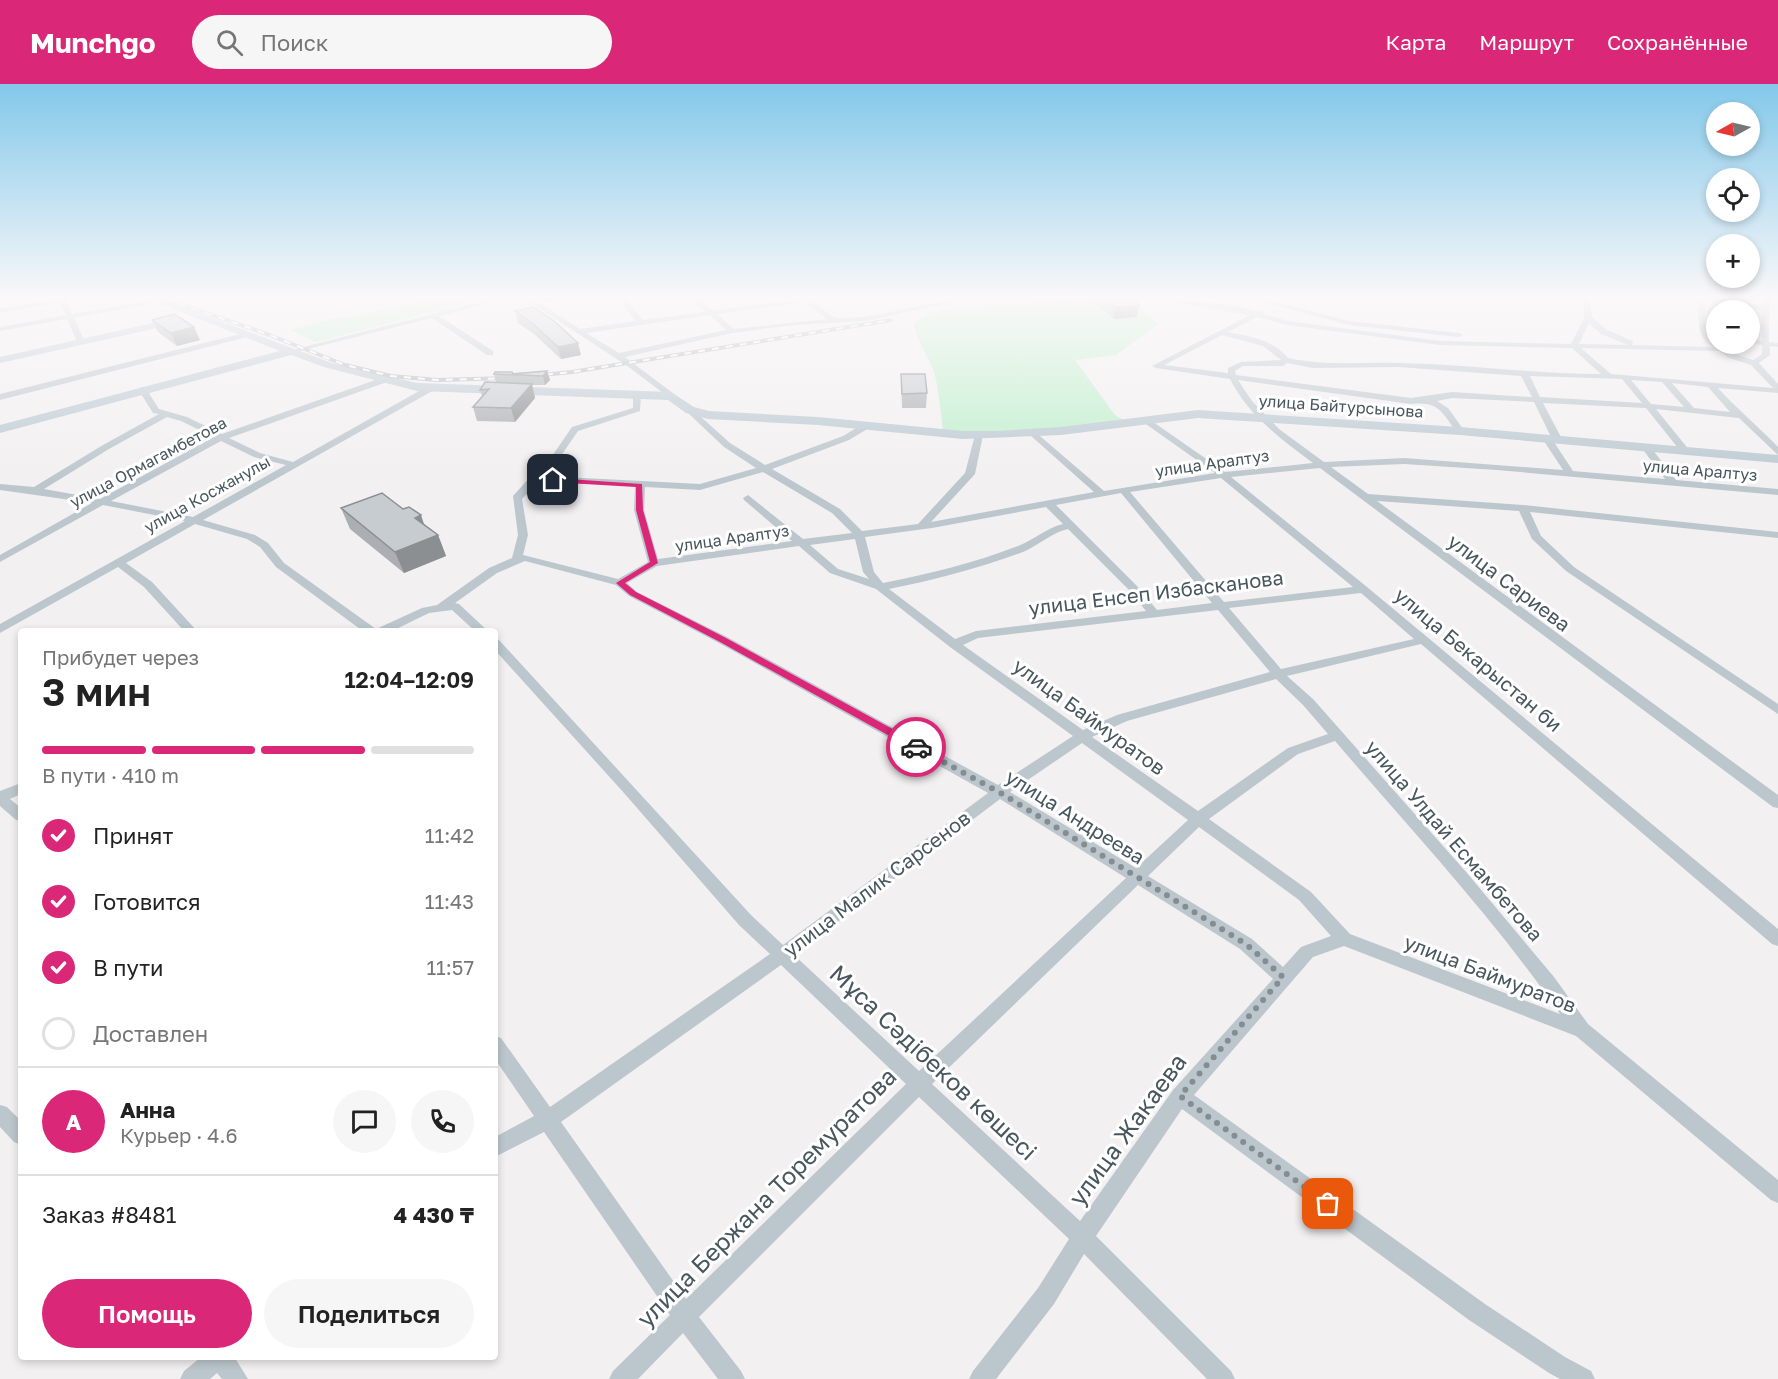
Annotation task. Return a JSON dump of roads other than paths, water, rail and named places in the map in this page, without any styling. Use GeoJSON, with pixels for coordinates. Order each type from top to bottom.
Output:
{"type":"FeatureCollection","features":[{"type":"Feature","properties":{"kind":"street"},"geometry":{"type":"LineString","coordinates":[[0,397],[148,359]]}},
{"type":"Feature","properties":{"kind":"street"},"geometry":{"type":"LineString","coordinates":[[0,429],[259,359]]}},
{"type":"Feature","properties":{"kind":"street"},"geometry":{"type":"LineString","coordinates":[[314,359],[384,380],[431,388],[671,396]]}},
{"type":"Feature","properties":{"kind":"street","name":"улица Баймуратов"},"geometry":{"type":"LineString","coordinates":[[623,359],[690,410],[728,445],[836,511],[859,535],[869,572],[880,587],[954,644],[1305,896],[1344,939],[1582,1030]]}},
{"type":"Feature","properties":{"kind":"street"},"geometry":{"type":"LineString","coordinates":[[1168,359],[1156,366],[1411,401],[1452,394],[1649,406],[1742,416]]}},
{"type":"Feature","properties":{"kind":"street"},"geometry":{"type":"LineString","coordinates":[[1591,359],[1609,376]]}},
{"type":"Feature","properties":{"kind":"street"},"geometry":{"type":"LineString","coordinates":[[1743,359],[1754,363],[1778,390]]}},
{"type":"Feature","properties":{"kind":"street"},"geometry":{"type":"LineString","coordinates":[[1754,363],[1760,359]]}},
{"type":"Feature","properties":{"kind":"street"},"geometry":{"type":"LineString","coordinates":[[1232,376],[1231,370],[1241,364],[1282,363],[1285,360],[1324,366],[1398,365],[1609,376],[1778,390]]}},
{"type":"Feature","properties":{"kind":"street"},"geometry":{"type":"LineString","coordinates":[[1524,373],[1552,439],[1570,473]]}},
{"type":"Feature","properties":{"kind":"street","name":"улица Сариева"},"geometry":{"type":"LineString","coordinates":[[1232,376],[1262,417],[1276,431],[1778,803]]}},
{"type":"Feature","properties":{"kind":"street"},"geometry":{"type":"LineString","coordinates":[[1624,377],[1685,451]]}},
{"type":"Feature","properties":{"kind":"street","name":"улица Ормагамбетова"},"geometry":{"type":"LineString","coordinates":[[0,559],[222,437],[384,380]]}},
{"type":"Feature","properties":{"kind":"street"},"geometry":{"type":"LineString","coordinates":[[1665,381],[1692,411]]}},
{"type":"Feature","properties":{"kind":"street"},"geometry":{"type":"LineString","coordinates":[[1711,385],[1735,412],[1767,439],[1778,452]]}},
{"type":"Feature","properties":{"kind":"street","name":"улица Косжанулы"},"geometry":{"type":"LineString","coordinates":[[0,628],[431,388]]}},
{"type":"Feature","properties":{"kind":"street"},"geometry":{"type":"LineString","coordinates":[[142,389],[156,411],[184,419],[257,455],[291,464]]}},
{"type":"Feature","properties":{"kind":"street"},"geometry":{"type":"LineString","coordinates":[[442,606],[504,564],[517,559],[523,535],[517,498],[553,461],[575,429],[637,409],[636,395]]}},
{"type":"Feature","properties":{"kind":"street"},"geometry":{"type":"LineString","coordinates":[[1428,399],[1445,410],[1460,431]]}},
{"type":"Feature","properties":{"kind":"street","name":"улица Байтурсынова"},"geometry":{"type":"LineString","coordinates":[[690,410],[708,415],[979,435],[1034,433],[1198,414],[1460,431],[1778,459]]}},
{"type":"Feature","properties":{"kind":"street"},"geometry":{"type":"LineString","coordinates":[[36,490],[166,414]]}},
{"type":"Feature","properties":{"kind":"street","name":"улица Бекарыстан би"},"geometry":{"type":"LineString","coordinates":[[1146,420],[1223,476],[1364,589],[1778,939]]}},
{"type":"Feature","properties":{"kind":"street"},"geometry":{"type":"LineString","coordinates":[[534,478],[640,486],[700,487],[764,469],[846,438],[866,426]]}},
{"type":"Feature","properties":{"kind":"street"},"geometry":{"type":"LineString","coordinates":[[1034,433],[1102,494]]}},
{"type":"Feature","properties":{"kind":"street"},"geometry":{"type":"LineString","coordinates":[[922,526],[970,474],[979,435]]}},
{"type":"Feature","properties":{"kind":"street"},"geometry":{"type":"LineString","coordinates":[[1767,439],[1778,439]]}},
{"type":"Feature","properties":{"kind":"street"},"geometry":{"type":"LineString","coordinates":[[1646,447],[1673,483]]}},
{"type":"Feature","properties":{"kind":"street","name":"улица Аралтуз"},"geometry":{"type":"LineString","coordinates":[[654,563],[922,526],[1123,490],[1321,465],[1404,461],[1778,492]]}},
{"type":"Feature","properties":{"kind":"street"},"geometry":{"type":"LineString","coordinates":[[620,583],[654,563],[639,510],[640,486]]}},
{"type":"Feature","properties":{"kind":"street"},"geometry":{"type":"LineString","coordinates":[[0,487],[36,490],[193,520],[251,537],[264,545],[280,566],[366,628]]}},
{"type":"Feature","properties":{"kind":"street","name":"улица Улдай Есмамбетова"},"geometry":{"type":"LineString","coordinates":[[1123,490],[1278,674],[1308,702],[1335,736],[1461,878],[1548,982],[1582,1030],[1778,1193]]}},
{"type":"Feature","properties":{"kind":"street"},"geometry":{"type":"LineString","coordinates":[[1364,497],[1523,508],[1778,535]]}},
{"type":"Feature","properties":{"kind":"street"},"geometry":{"type":"LineString","coordinates":[[748,498],[834,571],[880,587],[930,577],[991,560],[1031,545],[1052,530],[1071,525]]}},
{"type":"Feature","properties":{"kind":"street"},"geometry":{"type":"LineString","coordinates":[[1050,504],[1133,588],[1153,613]]}},
{"type":"Feature","properties":{"kind":"street"},"geometry":{"type":"LineString","coordinates":[[1523,508],[1536,537],[1554,556],[1778,710]]}},
{"type":"Feature","properties":{"kind":"street","name":"улица Андреева"},"geometry":{"type":"LineString","coordinates":[[517,559],[525,558],[620,583],[633,594],[723,640],[999,792],[1246,944],[1283,977]]}},
{"type":"Feature","properties":{"kind":"street"},"geometry":{"type":"LineString","coordinates":[[117,562],[126,566],[150,586],[188,628]]}},
{"type":"Feature","properties":{"kind":"street","name":"улица Енсеп Избасканова"},"geometry":{"type":"LineString","coordinates":[[954,644],[976,635],[1220,604],[1364,589]]}},
{"type":"Feature","properties":{"kind":"street"},"geometry":{"type":"LineString","coordinates":[[388,628],[426,610],[442,606],[455,606],[479,628]]}},
{"type":"Feature","properties":{"kind":"street","name":"улица Малик Сарсенов"},"geometry":{"type":"LineString","coordinates":[[498,1145],[547,1120],[782,955],[999,792],[1082,736],[1122,718],[1278,674],[1424,640]]}},
{"type":"Feature","properties":{"kind":"street","name":"Мұса Сәдібеков көшесі"},"geometry":{"type":"LineString","coordinates":[[498,646],[745,920],[1082,1237],[1223,1379]]}},
{"type":"Feature","properties":{"kind":"street","name":"улица Бержана Торемуратова"},"geometry":{"type":"LineString","coordinates":[[621,1379],[920,1083],[1198,819],[1293,751],[1335,736]]}},
{"type":"Feature","properties":{"kind":"street"},"geometry":{"type":"LineString","coordinates":[[18,789],[0,797],[18,813]]}},
{"type":"Feature","properties":{"kind":"street","name":"улица Жакаева"},"geometry":{"type":"LineString","coordinates":[[981,1379],[1046,1296],[1082,1237],[1180,1096],[1307,952],[1344,939]]}},
{"type":"Feature","properties":{"kind":"street"},"geometry":{"type":"LineString","coordinates":[[498,1048],[684,1316],[733,1379]]}},
{"type":"Feature","properties":{"kind":"street"},"geometry":{"type":"LineString","coordinates":[[1180,1096],[1477,1312],[1557,1365],[1583,1379]]}},
{"type":"Feature","properties":{"kind":"street"},"geometry":{"type":"LineString","coordinates":[[0,1114],[18,1132]]}},
{"type":"Feature","properties":{"kind":"street"},"geometry":{"type":"LineString","coordinates":[[192,1379],[216,1360]]}},
{"type":"Feature","properties":{"kind":"street"},"geometry":{"type":"LineString","coordinates":[[221,1360],[236,1379]]}},
{"type":"Feature","properties":{"kind":"railway"},"geometry":{"type":"LineString","coordinates":[[331,359],[391,376],[437,380],[512,378]]}},
{"type":"Feature","properties":{"kind":"railway"},"geometry":{"type":"LineString","coordinates":[[532,376],[649,359]]}}]}
